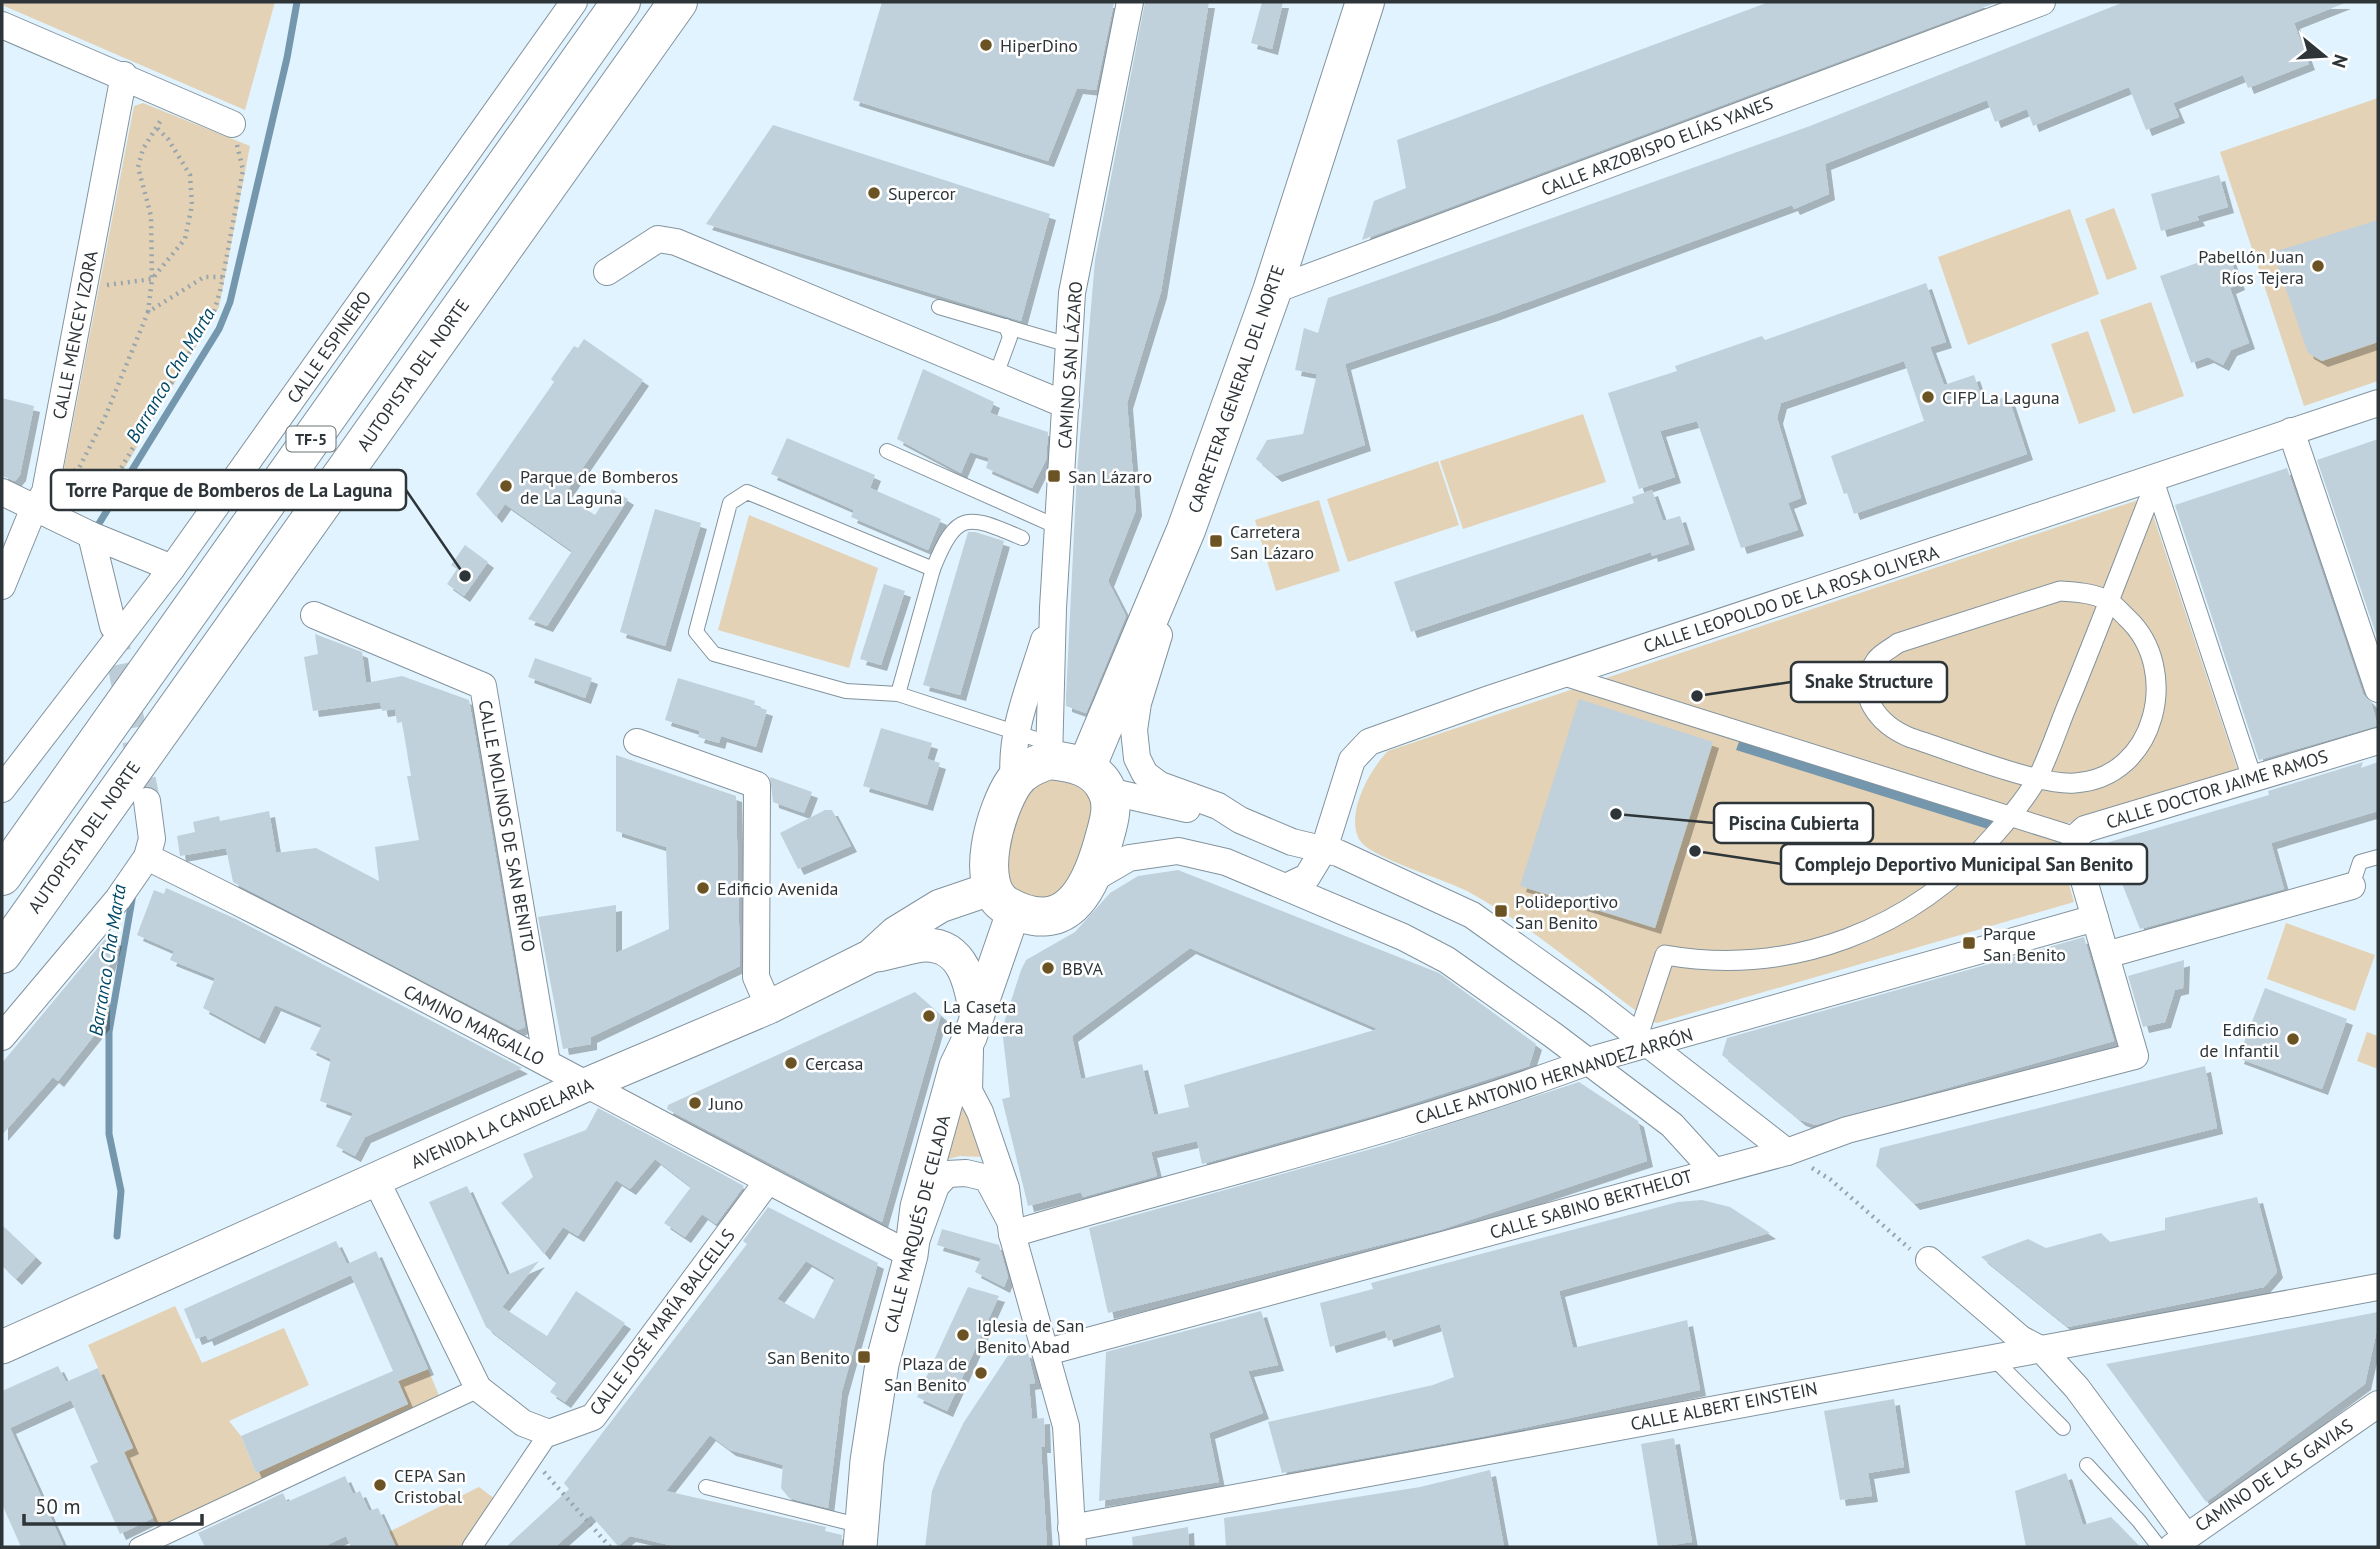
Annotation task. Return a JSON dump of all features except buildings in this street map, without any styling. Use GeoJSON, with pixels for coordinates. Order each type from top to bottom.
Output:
{"type":"FeatureCollection","features":[{"type":"Feature","properties":{"kind":"main road","name":"TF-5"},"geometry":{"type":"LineString","coordinates":[[2,876],[621,2]]}},
{"type":"Feature","properties":{"kind":"main road","name":"AUTOPISTA DEL NORTE"},"geometry":{"type":"LineString","coordinates":[[2,954],[678,2]]}},
{"type":"Feature","properties":{"kind":"main road","name":"CARRETERA GENERAL DEL NORTE"},"geometry":{"type":"LineString","coordinates":[[1097,780],[1164,581],[1186,530],[1272,291],[1365,2]]}},
{"type":"Feature","properties":{"kind":"main road"},"geometry":{"type":"LineString","coordinates":[[1049,750],[1097,780],[1111,812],[1091,880],[1083,896],[1069,908],[1052,915],[1032,916],[1004,899],[988,863],[990,847],[1014,781],[1049,750]]}},
{"type":"Feature","properties":{"kind":"street","name":"CALLE ESPINERO"},"geometry":{"type":"LineString","coordinates":[[2,789],[172,568],[259,433],[574,2]]}},
{"type":"Feature","properties":{"kind":"street","name":"CAMINO SAN LÁZARO"},"geometry":{"type":"LineString","coordinates":[[1049,750],[1053,608],[1072,293],[1130,2]]}},
{"type":"Feature","properties":{"kind":"street","name":"CALLE ARZOBISPO ELÍAS YANES"},"geometry":{"type":"LineString","coordinates":[[1272,291],[2042,2]]}},
{"type":"Feature","properties":{"kind":"street"},"geometry":{"type":"LineString","coordinates":[[2,25],[124,75],[232,124]]}},
{"type":"Feature","properties":{"kind":"street","name":"CALLE MENCEY IZORA"},"geometry":{"type":"LineString","coordinates":[[3,581],[45,492],[124,75]]}},
{"type":"Feature","properties":{"kind":"street"},"geometry":{"type":"LineString","coordinates":[[607,272],[658,239],[676,242],[1066,405]]}},
{"type":"Feature","properties":{"kind":"street","name":"CALLE LEOPOLDO DE LA ROSA OLIVERA"},"geometry":{"type":"LineString","coordinates":[[1286,887],[1307,877],[1324,849],[1352,760],[1369,742],[1561,675],[2156,489],[2291,431],[2378,403]]}},
{"type":"Feature","properties":{"kind":"street"},"geometry":{"type":"LineString","coordinates":[[2291,431],[2378,689]]}},
{"type":"Feature","properties":{"kind":"street"},"geometry":{"type":"LineString","coordinates":[[1643,1040],[1665,955],[1702,962],[1775,959],[1832,946],[1880,926],[1941,888],[1974,859],[2037,778],[2148,501],[2156,489]]}},
{"type":"Feature","properties":{"kind":"street"},"geometry":{"type":"LineString","coordinates":[[2156,489],[2252,778]]}},
{"type":"Feature","properties":{"kind":"street"},"geometry":{"type":"LineString","coordinates":[[2,492],[91,536],[172,568]]}},
{"type":"Feature","properties":{"kind":"street"},"geometry":{"type":"LineString","coordinates":[[91,536],[113,626]]}},
{"type":"Feature","properties":{"kind":"street"},"geometry":{"type":"LineString","coordinates":[[1164,581],[1162,625],[1138,702],[1135,730],[1137,758],[1145,774],[1160,785],[1218,806],[1240,821],[1292,842],[1324,849],[1427,892],[1472,915],[1513,942],[1787,1152]]}},
{"type":"Feature","properties":{"kind":"street"},"geometry":{"type":"LineString","coordinates":[[2060,591],[2084,593],[2109,601],[2139,629],[2152,653],[2159,696],[2151,725],[2132,756],[2105,778],[2075,783],[2037,778],[1892,730],[1877,717],[1867,696],[1869,675],[1877,658],[1898,643],[2037,596],[2060,591]]}},
{"type":"Feature","properties":{"kind":"street","name":"CAMINO SAN LÁZARO"},"geometry":{"type":"LineString","coordinates":[[1014,781],[1011,755],[1015,733],[1053,608]]}},
{"type":"Feature","properties":{"kind":"street","name":"CALLE MOLINOS DE SAN BENITO"},"geometry":{"type":"LineString","coordinates":[[314,615],[483,686],[547,1063]]}},
{"type":"Feature","properties":{"kind":"street"},"geometry":{"type":"LineString","coordinates":[[1561,675],[2077,837],[2074,846],[2106,955],[2352,886]]}},
{"type":"Feature","properties":{"kind":"street","name":"CALLE DOCTOR JAIME RAMOS"},"geometry":{"type":"LineString","coordinates":[[2077,837],[2085,829],[2378,741]]}},
{"type":"Feature","properties":{"kind":"street"},"geometry":{"type":"LineString","coordinates":[[637,742],[757,785],[756,978],[769,1007]]}},
{"type":"Feature","properties":{"kind":"street"},"geometry":{"type":"LineString","coordinates":[[1097,780],[1214,819],[1240,821]]}},
{"type":"Feature","properties":{"kind":"street"},"geometry":{"type":"LineString","coordinates":[[2,1037],[118,899],[148,857],[152,839],[147,801]]}},
{"type":"Feature","properties":{"kind":"street"},"geometry":{"type":"LineString","coordinates":[[1091,880],[1129,858],[1157,851],[1178,851],[1226,862],[1403,937],[1447,960],[1672,1125],[1713,1170]]}},
{"type":"Feature","properties":{"kind":"street","name":"CAMINO MARGALLO"},"geometry":{"type":"LineString","coordinates":[[148,857],[590,1083],[767,1182],[911,1255]]}},
{"type":"Feature","properties":{"kind":"street","name":"AVENIDA LA CANDELARIA"},"geometry":{"type":"LineString","coordinates":[[2,1347],[590,1083],[769,1007],[871,956],[896,933],[940,906],[1004,899]]}},
{"type":"Feature","properties":{"kind":"street","name":"CALLE MARQUÉS DE CELADA"},"geometry":{"type":"LineString","coordinates":[[861,1537],[867,1461],[882,1364],[911,1255],[917,1208],[956,1066],[973,1026],[1004,899]]}},
{"type":"Feature","properties":{"kind":"street","name":"CALLE ANTONIO HERNANDEZ ARRÓN"},"geometry":{"type":"LineString","coordinates":[[1010,1227],[1419,1118],[1563,1073],[1643,1040],[2095,918]]}},
{"type":"Feature","properties":{"kind":"street"},"geometry":{"type":"LineString","coordinates":[[871,956],[926,945],[942,948],[956,958],[970,977],[973,1026],[969,1091],[981,1112],[1006,1188],[1010,1227]]}},
{"type":"Feature","properties":{"kind":"street","name":"CALLE SABINO BERTHELOT"},"geometry":{"type":"LineString","coordinates":[[1047,1352],[1787,1152],[1847,1130],[2136,1056],[2106,955]]}},
{"type":"Feature","properties":{"kind":"street"},"geometry":{"type":"LineString","coordinates":[[911,1255],[936,1186],[947,1174],[966,1173],[987,1178],[1010,1227],[1066,1426],[1072,1537]]}},
{"type":"Feature","properties":{"kind":"street"},"geometry":{"type":"LineString","coordinates":[[376,1180],[478,1388],[523,1423],[549,1433],[472,1547]]}},
{"type":"Feature","properties":{"kind":"street","name":"CALLE JOSÉ MARÍA BALCELLS"},"geometry":{"type":"LineString","coordinates":[[549,1433],[593,1417],[767,1182]]}},
{"type":"Feature","properties":{"kind":"street"},"geometry":{"type":"LineString","coordinates":[[1929,1260],[2021,1339],[2042,1350],[2077,1388],[2179,1541]]}},
{"type":"Feature","properties":{"kind":"street","name":"CALLE ALBERT EINSTEIN"},"geometry":{"type":"LineString","coordinates":[[1072,1537],[1991,1356],[2042,1350],[2378,1287]]}},
{"type":"Feature","properties":{"kind":"street"},"geometry":{"type":"LineString","coordinates":[[139,1547],[478,1388]]}},
{"type":"Feature","properties":{"kind":"street","name":"CAMINO DE LAS GAVIAS"},"geometry":{"type":"LineString","coordinates":[[2179,1541],[2378,1404]]}},
{"type":"Feature","properties":{"kind":"lane"},"geometry":{"type":"LineString","coordinates":[[939,307],[1069,345]]}},
{"type":"Feature","properties":{"kind":"lane"},"geometry":{"type":"LineString","coordinates":[[996,375],[1010,337],[1006,326]]}},
{"type":"Feature","properties":{"kind":"lane"},"geometry":{"type":"LineString","coordinates":[[887,451],[1059,528]]}},
{"type":"Feature","properties":{"kind":"lane"},"geometry":{"type":"LineString","coordinates":[[738,481],[739,497]]}},
{"type":"Feature","properties":{"kind":"lane"},"geometry":{"type":"LineString","coordinates":[[933,569],[747,492],[730,503],[696,632],[714,654],[846,691],[898,694],[1015,733],[1049,750]]}},
{"type":"Feature","properties":{"kind":"lane"},"geometry":{"type":"LineString","coordinates":[[898,694],[933,569],[945,540],[957,526],[971,521],[981,521],[1022,538]]}},
{"type":"Feature","properties":{"kind":"lane"},"geometry":{"type":"LineString","coordinates":[[2352,886],[2360,862],[2378,857]]}},
{"type":"Feature","properties":{"kind":"lane"},"geometry":{"type":"LineString","coordinates":[[1991,1356],[2063,1428]]}},
{"type":"Feature","properties":{"kind":"lane"},"geometry":{"type":"LineString","coordinates":[[2087,1465],[2139,1521],[2159,1547]]}},
{"type":"Feature","properties":{"kind":"lane"},"geometry":{"type":"LineString","coordinates":[[706,1488],[861,1537]]}},
{"type":"Feature","properties":{"kind":"path"},"geometry":{"type":"LineString","coordinates":[[49,472],[73,471],[79,468],[105,417],[148,312],[152,279],[151,216],[138,167],[143,149],[173,97]]}},
{"type":"Feature","properties":{"kind":"path"},"geometry":{"type":"LineString","coordinates":[[49,472],[67,495],[98,507],[208,321],[223,276],[243,170],[232,124]]}},
{"type":"Feature","properties":{"kind":"path"},"geometry":{"type":"LineString","coordinates":[[84,288],[152,279],[185,239],[192,205],[190,175],[168,139],[157,128]]}},
{"type":"Feature","properties":{"kind":"path"},"geometry":{"type":"LineString","coordinates":[[148,312],[204,276],[223,276]]}},
{"type":"Feature","properties":{"kind":"path"},"geometry":{"type":"LineString","coordinates":[[1831,1180],[1901,1243],[1929,1260]]}},
{"type":"Feature","properties":{"kind":"path"},"geometry":{"type":"LineString","coordinates":[[532,1459],[610,1547]]}},
{"type":"Feature","properties":{"kind":"shaded area"},"geometry":{"type":"Polygon","coordinates":[[[2,2],[275,2],[245,110],[2,5],[2,2]]]}},
{"type":"Feature","properties":{"kind":"shaded area","name":"Pabellón Juan Ríos Tejera"},"geometry":{"type":"Polygon","coordinates":[[[2378,98],[2378,381],[2304,406],[2220,152],[2378,98]]]}},
{"type":"Feature","properties":{"kind":"shaded area"},"geometry":{"type":"Polygon","coordinates":[[[143,103],[250,146],[219,307],[100,510],[64,497],[62,479],[134,106],[143,103]]]}},
{"type":"Feature","properties":{"kind":"shaded area"},"geometry":{"type":"Polygon","coordinates":[[[2114,208],[2137,269],[2107,280],[2085,219],[2114,208]]]}},
{"type":"Feature","properties":{"kind":"shaded area"},"geometry":{"type":"Polygon","coordinates":[[[2070,209],[2099,294],[1968,345],[1938,257],[2070,209]]]}},
{"type":"Feature","properties":{"kind":"shaded area"},"geometry":{"type":"Polygon","coordinates":[[[2151,302],[2184,396],[2133,414],[2100,320],[2151,302]]]}},
{"type":"Feature","properties":{"kind":"shaded area"},"geometry":{"type":"Polygon","coordinates":[[[2088,331],[2116,411],[2079,424],[2051,344],[2088,331]]]}},
{"type":"Feature","properties":{"kind":"shaded area"},"geometry":{"type":"Polygon","coordinates":[[[1583,414],[1606,482],[1463,529],[1440,461],[1583,414]]]}},
{"type":"Feature","properties":{"kind":"shaded area"},"geometry":{"type":"Polygon","coordinates":[[[1438,461],[1459,525],[1348,562],[1327,499],[1438,461]]]}},
{"type":"Feature","properties":{"kind":"shaded area"},"geometry":{"type":"Polygon","coordinates":[[[2147,497],[2238,771],[2061,825],[2055,836],[2074,902],[1657,1023],[1650,1021],[1515,920],[1457,886],[1380,855],[1361,842],[1356,832],[1355,820],[1361,794],[1374,769],[1388,751],[2147,497]]]}},
{"type":"Feature","properties":{"kind":"shaded area"},"geometry":{"type":"Polygon","coordinates":[[[1319,500],[1340,571],[1276,591],[1255,520],[1319,500]]]}},
{"type":"Feature","properties":{"kind":"shaded area"},"geometry":{"type":"Polygon","coordinates":[[[749,515],[878,568],[849,668],[718,630],[749,515]]]}},
{"type":"Feature","properties":{"kind":"shaded area"},"geometry":{"type":"Polygon","coordinates":[[[1053,776],[1084,788],[1093,803],[1076,881],[1050,900],[1025,898],[1009,887],[1004,849],[1020,796],[1053,776]]]}},
{"type":"Feature","properties":{"kind":"shaded area"},"geometry":{"type":"Polygon","coordinates":[[[2286,923],[2375,955],[2355,1011],[2267,979],[2286,923]]]}},
{"type":"Feature","properties":{"kind":"shaded area"},"geometry":{"type":"Polygon","coordinates":[[[2367,1032],[2378,1036],[2378,1069],[2357,1061],[2367,1032]]]}},
{"type":"Feature","properties":{"kind":"shaded area"},"geometry":{"type":"Polygon","coordinates":[[[959,1089],[984,1157],[960,1156],[940,1161],[959,1089]]]}},
{"type":"Feature","properties":{"kind":"shaded area"},"geometry":{"type":"Polygon","coordinates":[[[175,1306],[202,1363],[284,1328],[309,1385],[229,1421],[241,1436],[256,1473],[408,1404],[398,1381],[428,1369],[440,1398],[158,1530],[124,1452],[133,1447],[88,1345],[175,1306]]]}},
{"type":"Feature","properties":{"kind":"shaded area"},"geometry":{"type":"Polygon","coordinates":[[[479,1487],[495,1499],[462,1547],[387,1547],[394,1544],[389,1532],[479,1487]]]}},
{"type":"Feature","properties":{"kind":"water"},"geometry":{"type":"Polygon","coordinates":[[[1740,739],[1996,820],[1991,830],[1736,750],[1740,739]]]}},
{"type":"Feature","properties":{"kind":"waterway","name":"Barranco Cha Marta"},"geometry":{"type":"LineString","coordinates":[[95,530],[219,329],[230,302],[287,58],[297,2]]}},
{"type":"Feature","properties":{"kind":"waterway","name":"Barranco Cha Marta"},"geometry":{"type":"LineString","coordinates":[[117,1236],[121,1191],[109,1134],[109,1032],[133,894]]}},
{"type":"Feature","properties":{"kind":"tunnel"},"geometry":{"type":"LineString","coordinates":[[113,626],[147,801]]}},
{"type":"Feature","properties":{"kind":"place","name":"HiperDino"},"geometry":{"type":"Point","coordinates":[986,45]}},
{"type":"Feature","properties":{"kind":"place","name":"Supercor"},"geometry":{"type":"Point","coordinates":[874,193]}},
{"type":"Feature","properties":{"kind":"place","name":"Pabellón Juan Ríos Tejera"},"geometry":{"type":"Point","coordinates":[2318,266]}},
{"type":"Feature","properties":{"kind":"place","name":"CIFP La Laguna"},"geometry":{"type":"Point","coordinates":[1928,397]}},
{"type":"Feature","properties":{"kind":"place","name":"San Lázaro"},"geometry":{"type":"Point","coordinates":[1054,476]}},
{"type":"Feature","properties":{"kind":"place","name":"Parque de Bomberos de La Laguna"},"geometry":{"type":"Point","coordinates":[506,486]}},
{"type":"Feature","properties":{"kind":"place","name":"Carretera San Lázaro"},"geometry":{"type":"Point","coordinates":[1216,541]}},
{"type":"Feature","properties":{"kind":"place","name":"Torre Parque de Bomberos de La Laguna"},"geometry":{"type":"Point","coordinates":[465,576]}},
{"type":"Feature","properties":{"kind":"place","name":"Snake Structure"},"geometry":{"type":"Point","coordinates":[1697,696]}},
{"type":"Feature","properties":{"kind":"place","name":"Piscina Cubierta"},"geometry":{"type":"Point","coordinates":[1616,814]}},
{"type":"Feature","properties":{"kind":"place","name":"Complejo Deportivo Municipal San Benito"},"geometry":{"type":"Point","coordinates":[1695,851]}},
{"type":"Feature","properties":{"kind":"place","name":"Edificio Avenida"},"geometry":{"type":"Point","coordinates":[703,888]}},
{"type":"Feature","properties":{"kind":"place","name":"Polideportivo San Benito"},"geometry":{"type":"Point","coordinates":[1501,911]}},
{"type":"Feature","properties":{"kind":"place","name":"Parque San Benito"},"geometry":{"type":"Point","coordinates":[1969,943]}},
{"type":"Feature","properties":{"kind":"place","name":"BBVA"},"geometry":{"type":"Point","coordinates":[1048,968]}},
{"type":"Feature","properties":{"kind":"place","name":"La Caseta de Madera"},"geometry":{"type":"Point","coordinates":[929,1016]}},
{"type":"Feature","properties":{"kind":"place","name":"Edificio de Infantil"},"geometry":{"type":"Point","coordinates":[2293,1039]}},
{"type":"Feature","properties":{"kind":"place","name":"Cercasa"},"geometry":{"type":"Point","coordinates":[791,1063]}},
{"type":"Feature","properties":{"kind":"place","name":"Juno"},"geometry":{"type":"Point","coordinates":[695,1103]}},
{"type":"Feature","properties":{"kind":"place","name":"Iglesia de San Benito Abad"},"geometry":{"type":"Point","coordinates":[963,1335]}},
{"type":"Feature","properties":{"kind":"place","name":"San Benito"},"geometry":{"type":"Point","coordinates":[864,1357]}},
{"type":"Feature","properties":{"kind":"place","name":"Plaza de San Benito"},"geometry":{"type":"Point","coordinates":[981,1373]}},
{"type":"Feature","properties":{"kind":"place","name":"CEPA San Cristobal"},"geometry":{"type":"Point","coordinates":[380,1485]}}]}
